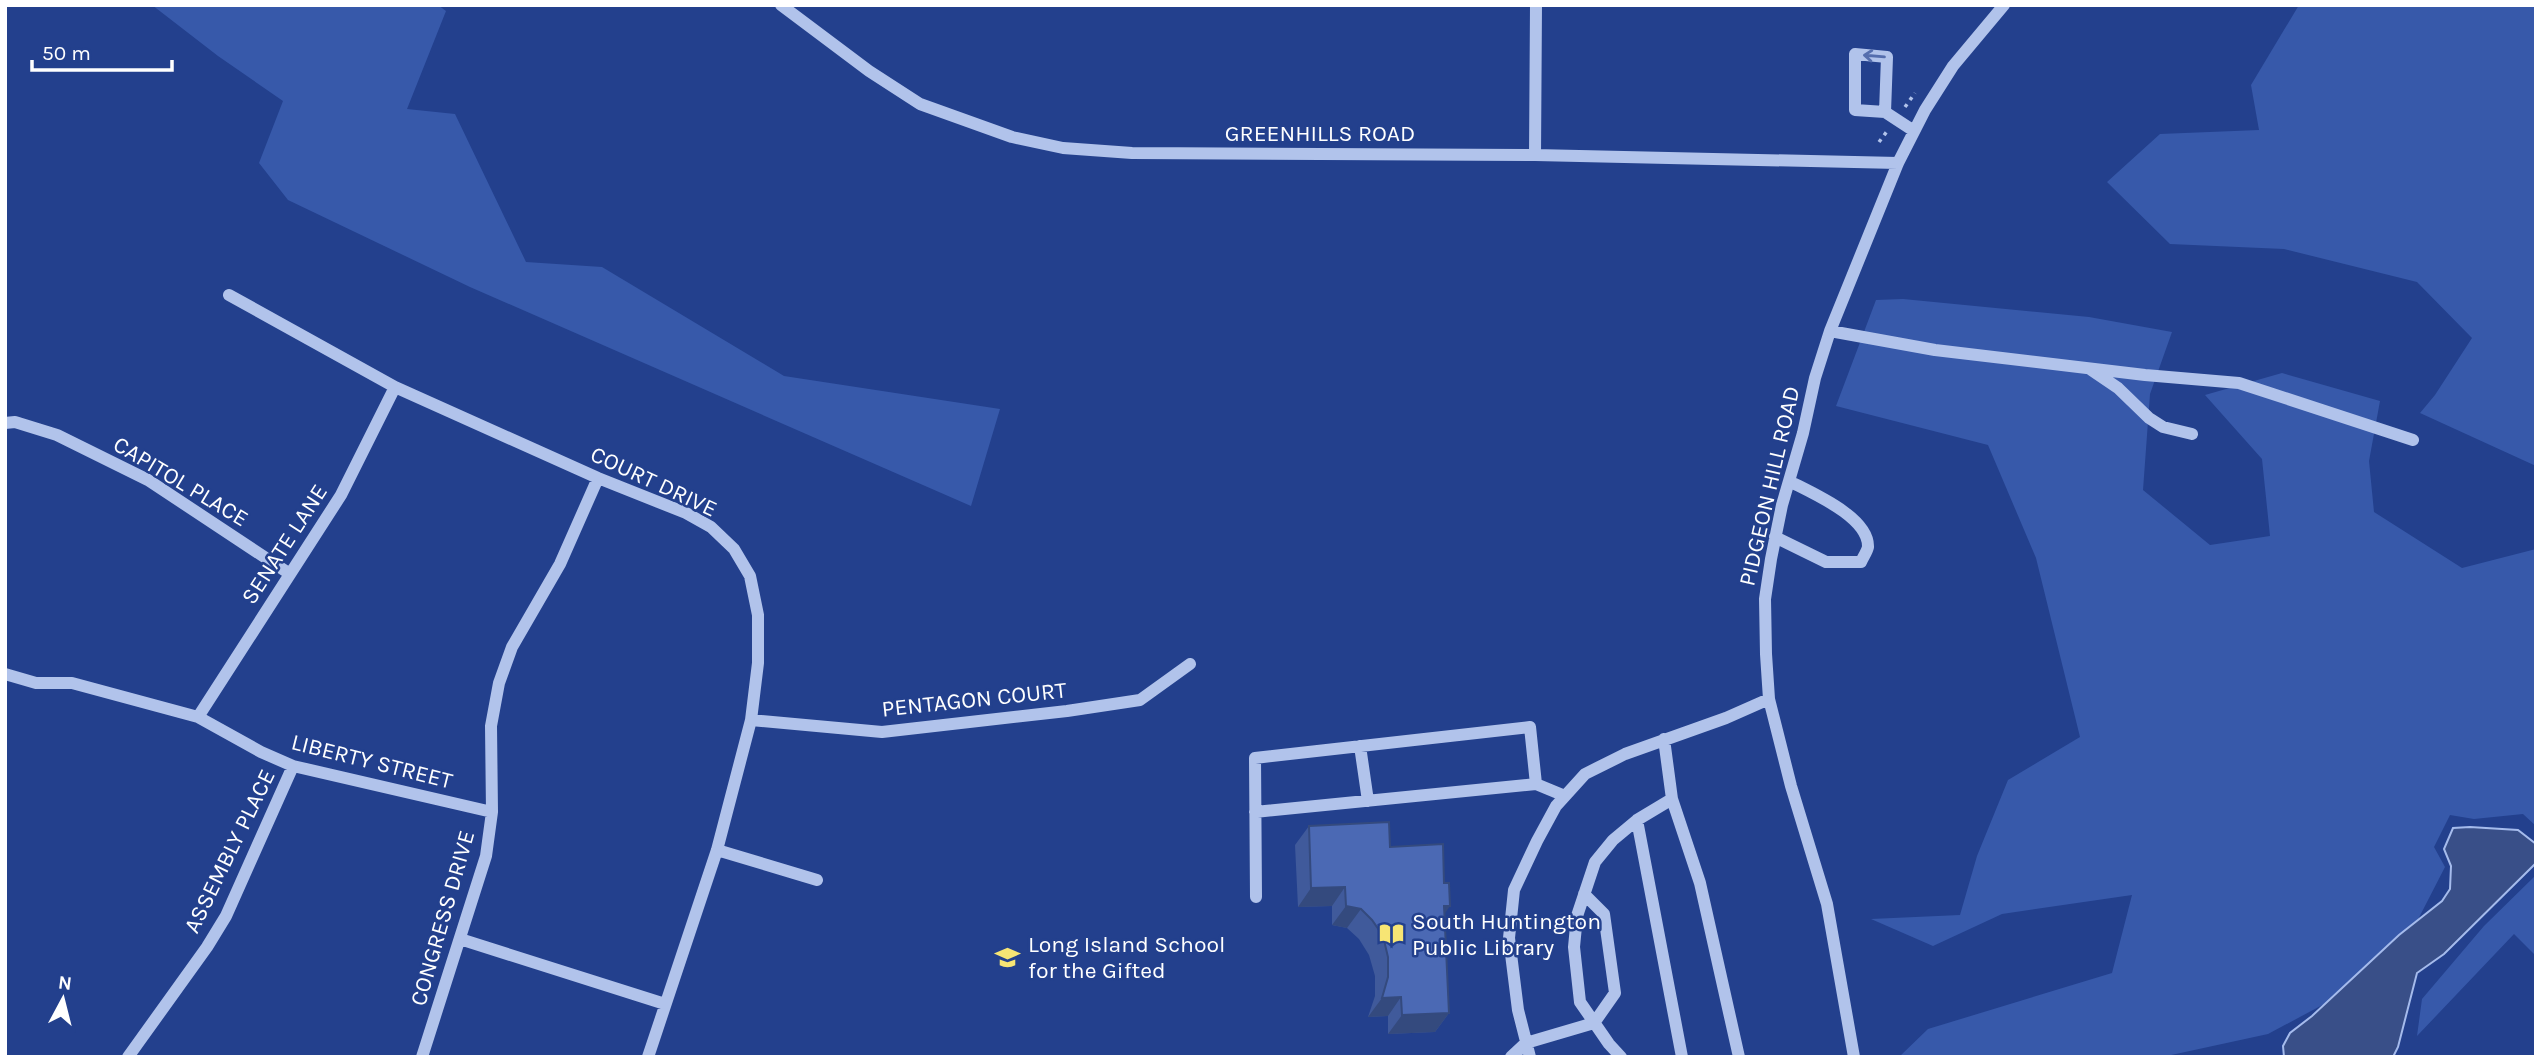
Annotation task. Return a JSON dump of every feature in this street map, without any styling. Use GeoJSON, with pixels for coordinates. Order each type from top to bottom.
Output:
{"type":"FeatureCollection","features":[{"type":"Feature","properties":{"kind":"street","name":"GREENHILLS ROAD"},"geometry":{"type":"LineString","coordinates":[[781,5],[869,71],[920,104],[1012,137],[1063,148],[1132,153],[1535,155],[1898,163]]}},
{"type":"Feature","properties":{"kind":"street"},"geometry":{"type":"LineString","coordinates":[[1535,155],[1536,5]]}},
{"type":"Feature","properties":{"kind":"street","name":"PIDGEON HILL ROAD"},"geometry":{"type":"LineString","coordinates":[[1854,1057],[1827,904],[1791,786],[1769,699],[1765,599],[1775,537],[1815,378],[1830,331],[1898,163],[1924,110],[1953,66],[2004,5]]}},
{"type":"Feature","properties":{"kind":"street"},"geometry":{"type":"LineString","coordinates":[[1885,112],[1887,57],[1855,54],[1855,110],[1885,112],[1914,131]]}},
{"type":"Feature","properties":{"kind":"street","name":"COURT DRIVE"},"geometry":{"type":"LineString","coordinates":[[229,295],[395,387],[598,478],[686,513],[711,527],[734,549],[750,576],[758,615],[758,663],[751,720],[717,850],[648,1057]]}},
{"type":"Feature","properties":{"kind":"street"},"geometry":{"type":"LineString","coordinates":[[1830,331],[1935,349],[2146,375],[2239,383],[2413,440]]}},
{"type":"Feature","properties":{"kind":"street"},"geometry":{"type":"LineString","coordinates":[[2087,367],[2118,388],[2148,418],[2163,427],[2192,434]]}},
{"type":"Feature","properties":{"kind":"street","name":"SENATE LANE"},"geometry":{"type":"LineString","coordinates":[[198,717],[341,495],[395,387]]}},
{"type":"Feature","properties":{"kind":"street","name":"CAPITOL PLACE"},"geometry":{"type":"LineString","coordinates":[[5,424],[15,422],[57,435],[148,480],[289,575]]}},
{"type":"Feature","properties":{"kind":"street","name":"CONGRESS DRIVE"},"geometry":{"type":"LineString","coordinates":[[422,1057],[486,856],[492,811],[491,726],[499,683],[512,647],[560,564],[598,478]]}},
{"type":"Feature","properties":{"kind":"street"},"geometry":{"type":"LineString","coordinates":[[1775,537],[1826,562],[1861,562],[1868,549],[1866,533],[1847,513],[1789,481]]}},
{"type":"Feature","properties":{"kind":"street","name":"PENTAGON COURT"},"geometry":{"type":"LineString","coordinates":[[751,720],[882,732],[1068,710],[1140,700],[1190,664]]}},
{"type":"Feature","properties":{"kind":"street","name":"LIBERTY STREET"},"geometry":{"type":"LineString","coordinates":[[5,674],[36,683],[72,683],[198,717],[261,752],[293,766],[492,811]]}},
{"type":"Feature","properties":{"kind":"street"},"geometry":{"type":"LineString","coordinates":[[1530,1057],[1518,1010],[1509,938],[1514,890],[1536,841],[1556,806],[1585,774],[1625,754],[1726,718],[1769,699]]}},
{"type":"Feature","properties":{"kind":"street"},"geometry":{"type":"LineString","coordinates":[[1255,897],[1255,758],[1531,727],[1536,783]]}},
{"type":"Feature","properties":{"kind":"street"},"geometry":{"type":"LineString","coordinates":[[1664,740],[1672,799],[1700,883],[1739,1057]]}},
{"type":"Feature","properties":{"kind":"street"},"geometry":{"type":"LineString","coordinates":[[1360,746],[1368,801]]}},
{"type":"Feature","properties":{"kind":"street","name":"ASSEMBLY PLACE"},"geometry":{"type":"LineString","coordinates":[[128,1057],[208,947],[226,916],[293,766]]}},
{"type":"Feature","properties":{"kind":"street"},"geometry":{"type":"LineString","coordinates":[[1255,812],[1536,783],[1565,796]]}},
{"type":"Feature","properties":{"kind":"street"},"geometry":{"type":"LineString","coordinates":[[1621,1057],[1580,1002],[1574,947],[1577,916],[1595,862],[1613,840],[1637,820],[1672,799]]}},
{"type":"Feature","properties":{"kind":"street"},"geometry":{"type":"LineString","coordinates":[[1637,820],[1682,1057]]}},
{"type":"Feature","properties":{"kind":"street"},"geometry":{"type":"LineString","coordinates":[[717,850],[817,880]]}},
{"type":"Feature","properties":{"kind":"street"},"geometry":{"type":"LineString","coordinates":[[1511,1057],[1526,1043],[1594,1023],[1615,993],[1604,914],[1584,894]]}},
{"type":"Feature","properties":{"kind":"street"},"geometry":{"type":"LineString","coordinates":[[460,939],[665,1004]]}},
{"type":"Feature","properties":{"kind":"path"},"geometry":{"type":"LineString","coordinates":[[1879,142],[1919,88]]}},
{"type":"Feature","properties":{"kind":"shaded area"},"geometry":{"type":"Polygon","coordinates":[[[152,5],[438,5],[446,11],[407,109],[455,114],[526,262],[602,267],[784,376],[1000,409],[971,506],[470,287],[288,200],[259,163],[283,101],[218,56],[152,5]]]}},
{"type":"Feature","properties":{"kind":"shaded area"},"geometry":{"type":"Polygon","coordinates":[[[2299,5],[2536,5],[2536,466],[2420,413],[2472,338],[2417,282],[2284,249],[2170,244],[2107,182],[2160,134],[2259,130],[2251,85],[2299,5]]]}},
{"type":"Feature","properties":{"kind":"shaded area"},"geometry":{"type":"Polygon","coordinates":[[[1903,299],[2089,317],[2172,332],[2150,394],[2143,490],[2210,545],[2270,536],[2262,459],[2205,395],[2282,373],[2380,401],[2369,461],[2374,512],[2462,568],[2536,549],[2536,826],[2523,814],[2474,819],[2450,815],[2434,847],[2445,867],[2409,937],[2328,1002],[2268,1034],[2162,1057],[1899,1057],[1928,1029],[2112,973],[2132,895],[2002,914],[1933,946],[1871,919],[1960,915],[1977,856],[2008,780],[2080,737],[2036,558],[1988,445],[1836,406],[1876,300],[1903,299]]]}},
{"type":"Feature","properties":{"kind":"shaded area"},"geometry":{"type":"Polygon","coordinates":[[[2453,828],[2518,830],[2536,844],[2536,863],[2444,954],[2417,973],[2393,1057],[2284,1057],[2283,1046],[2290,1033],[2399,935],[2442,901],[2450,889],[2451,866],[2444,849],[2453,828]]]}},
{"type":"Feature","properties":{"kind":"shaded area"},"geometry":{"type":"Polygon","coordinates":[[[2536,875],[2536,956],[2514,934],[2417,1036],[2422,999],[2484,926],[2536,875]]]}},
{"type":"Feature","properties":{"kind":"building","name":"South Huntington Public Library"},"geometry":{"type":"Polygon","coordinates":[[[1389,822],[1390,847],[1443,844],[1444,883],[1449,883],[1450,906],[1444,906],[1449,1013],[1402,1015],[1401,997],[1382,998],[1388,977],[1388,957],[1383,936],[1361,909],[1346,906],[1345,887],[1311,888],[1309,826],[1389,822]]]}},
{"type":"Feature","properties":{"kind":"place","name":"South Huntington Public Library"},"geometry":{"type":"Point","coordinates":[1392,934]}},
{"type":"Feature","properties":{"kind":"place","name":"Long Island School for the Gifted"},"geometry":{"type":"Point","coordinates":[1008,957]}}]}
